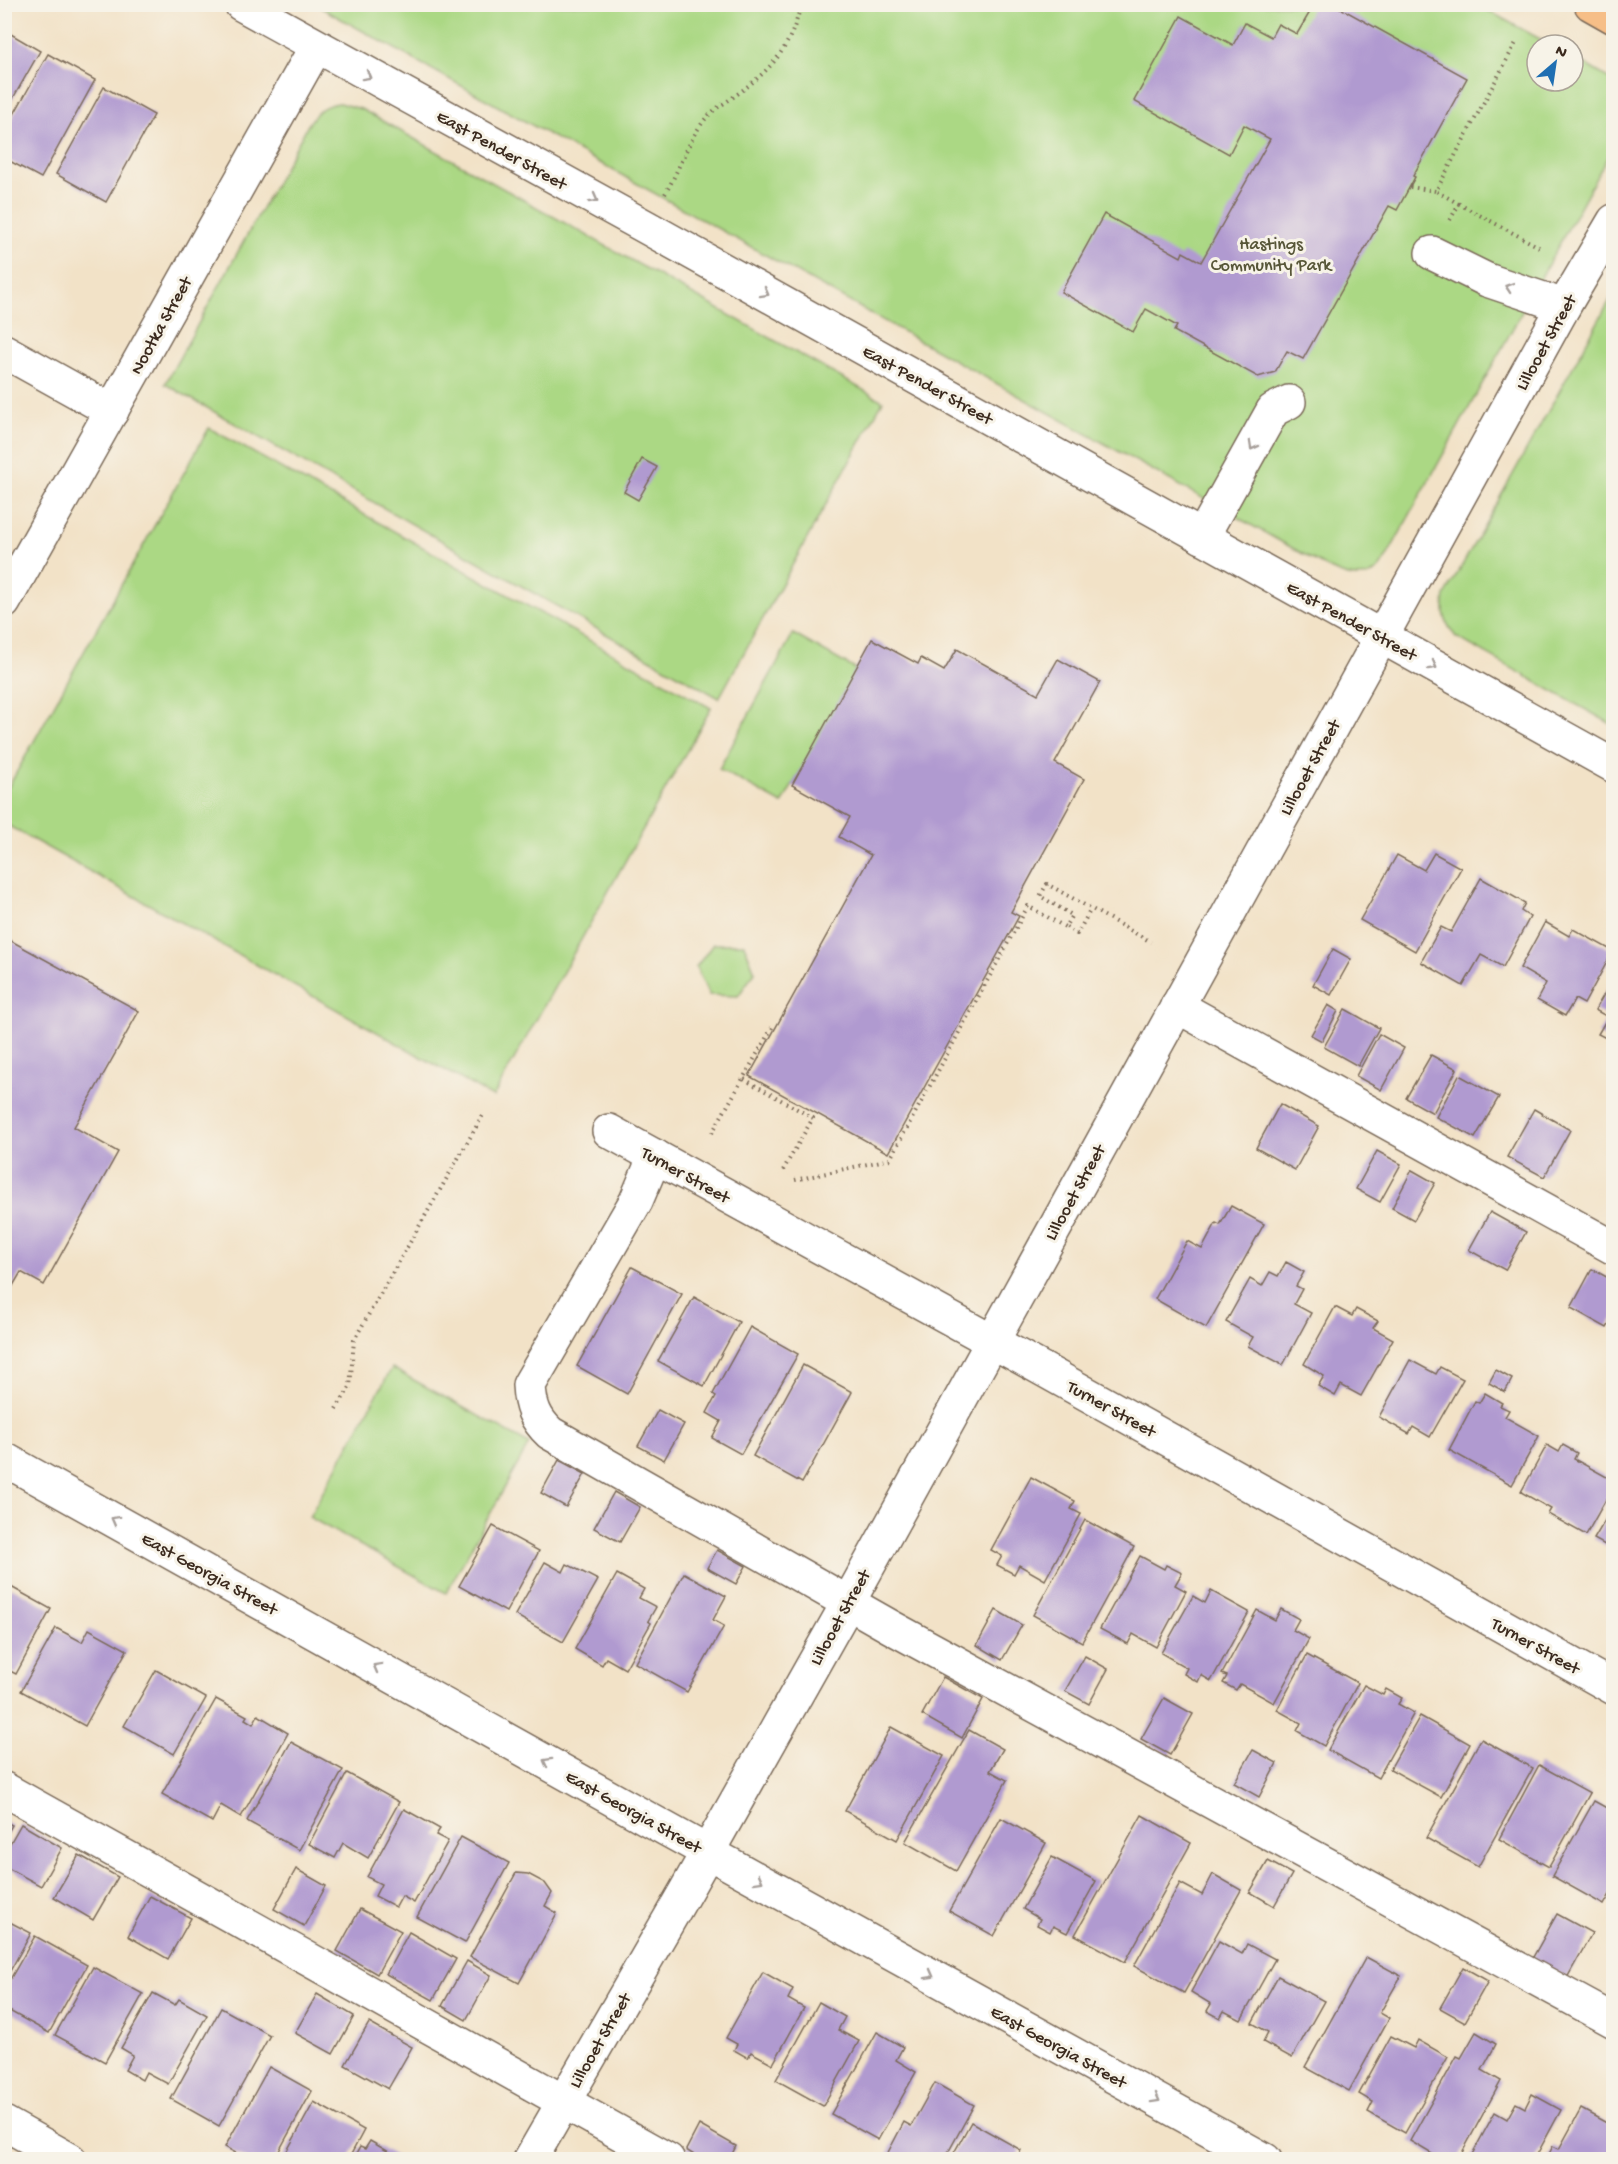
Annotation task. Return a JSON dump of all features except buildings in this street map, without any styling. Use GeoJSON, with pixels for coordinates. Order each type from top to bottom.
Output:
{"type":"FeatureCollection","features":[{"type":"Feature","properties":{"kind":"main road"},"geometry":{"type":"LineString","coordinates":[[1591,4],[1614,17]]}},
{"type":"Feature","properties":{"kind":"street","name":"East Pender Street"},"geometry":{"type":"LineString","coordinates":[[241,4],[1614,766]]}},
{"type":"Feature","properties":{"kind":"street","name":"Nootka Street"},"geometry":{"type":"LineString","coordinates":[[4,602],[316,47]]}},
{"type":"Feature","properties":{"kind":"street","name":"Lillooet Street"},"geometry":{"type":"LineString","coordinates":[[530,2160],[708,1852],[848,1603],[1564,306],[1614,221]]}},
{"type":"Feature","properties":{"kind":"street"},"geometry":{"type":"LineString","coordinates":[[1432,253],[1487,280],[1564,306]]}},
{"type":"Feature","properties":{"kind":"street"},"geometry":{"type":"LineString","coordinates":[[4,351],[112,411]]}},
{"type":"Feature","properties":{"kind":"street"},"geometry":{"type":"LineString","coordinates":[[1202,537],[1273,411],[1289,402]]}},
{"type":"Feature","properties":{"kind":"street"},"geometry":{"type":"LineString","coordinates":[[1177,1006],[1614,1248]]}},
{"type":"Feature","properties":{"kind":"street","name":"Turner Street"},"geometry":{"type":"LineString","coordinates":[[609,1131],[1614,1688]]}},
{"type":"Feature","properties":{"kind":"street"},"geometry":{"type":"LineString","coordinates":[[655,1156],[636,1201],[529,1385],[530,1402],[535,1416],[550,1433],[848,1603],[1614,2021]]}},
{"type":"Feature","properties":{"kind":"street","name":"East Georgia Street"},"geometry":{"type":"LineString","coordinates":[[4,1459],[1265,2160]]}},
{"type":"Feature","properties":{"kind":"street"},"geometry":{"type":"LineString","coordinates":[[4,1789],[668,2160]]}},
{"type":"Feature","properties":{"kind":"street"},"geometry":{"type":"LineString","coordinates":[[4,2123],[70,2160]]}},
{"type":"Feature","properties":{"kind":"path"},"geometry":{"type":"LineString","coordinates":[[646,227],[675,178],[694,134],[709,115],[760,77],[777,61],[789,41],[801,4]]}},
{"type":"Feature","properties":{"kind":"path"},"geometry":{"type":"LineString","coordinates":[[1436,191],[1517,40]]}},
{"type":"Feature","properties":{"kind":"path"},"geometry":{"type":"LineString","coordinates":[[1410,187],[1436,191],[1539,247]]}},
{"type":"Feature","properties":{"kind":"path"},"geometry":{"type":"LineString","coordinates":[[1432,253],[1458,204]]}},
{"type":"Feature","properties":{"kind":"path"},"geometry":{"type":"LineString","coordinates":[[1065,927],[1072,915],[1040,896],[1047,884],[1151,942]]}},
{"type":"Feature","properties":{"kind":"path"},"geometry":{"type":"LineString","coordinates":[[795,1180],[890,1159],[1028,906],[1077,934],[1091,909]]}},
{"type":"Feature","properties":{"kind":"path"},"geometry":{"type":"LineString","coordinates":[[712,1134],[773,1026]]}},
{"type":"Feature","properties":{"kind":"path"},"geometry":{"type":"LineString","coordinates":[[744,1079],[813,1118],[782,1172]]}},
{"type":"Feature","properties":{"kind":"path"},"geometry":{"type":"LineString","coordinates":[[336,1409],[350,1387],[354,1340],[483,1116]]}},
{"type":"Feature","properties":{"kind":"green space","name":"Hastings Community Park"},"geometry":{"type":"Polygon","coordinates":[[[316,5],[1478,5],[1529,33],[1525,33],[1525,93],[1585,93],[1585,64],[1613,81],[1613,147],[1380,568],[1372,574],[1360,577],[1341,574],[316,5]]]}},
{"type":"Feature","properties":{"kind":"green space"},"geometry":{"type":"Polygon","coordinates":[[[339,103],[361,109],[883,401],[719,698],[165,384],[308,125],[321,109],[339,103]]]}},
{"type":"Feature","properties":{"kind":"green space"},"geometry":{"type":"Polygon","coordinates":[[[1613,295],[1613,725],[1456,637],[1447,623],[1444,608],[1445,596],[1613,295]]]}},
{"type":"Feature","properties":{"kind":"green space"},"geometry":{"type":"Polygon","coordinates":[[[209,428],[711,708],[493,1097],[5,824],[5,793],[209,428]]]}},
{"type":"Feature","properties":{"kind":"green space"},"geometry":{"type":"Polygon","coordinates":[[[793,634],[857,670],[782,804],[719,769],[793,634]]]}},
{"type":"Feature","properties":{"kind":"green space"},"geometry":{"type":"Polygon","coordinates":[[[713,944],[744,944],[755,972],[738,996],[709,995],[696,967],[713,944]]]}},
{"type":"Feature","properties":{"kind":"green space"},"geometry":{"type":"Polygon","coordinates":[[[392,1368],[529,1444],[446,1593],[309,1517],[392,1368]]]}}]}
